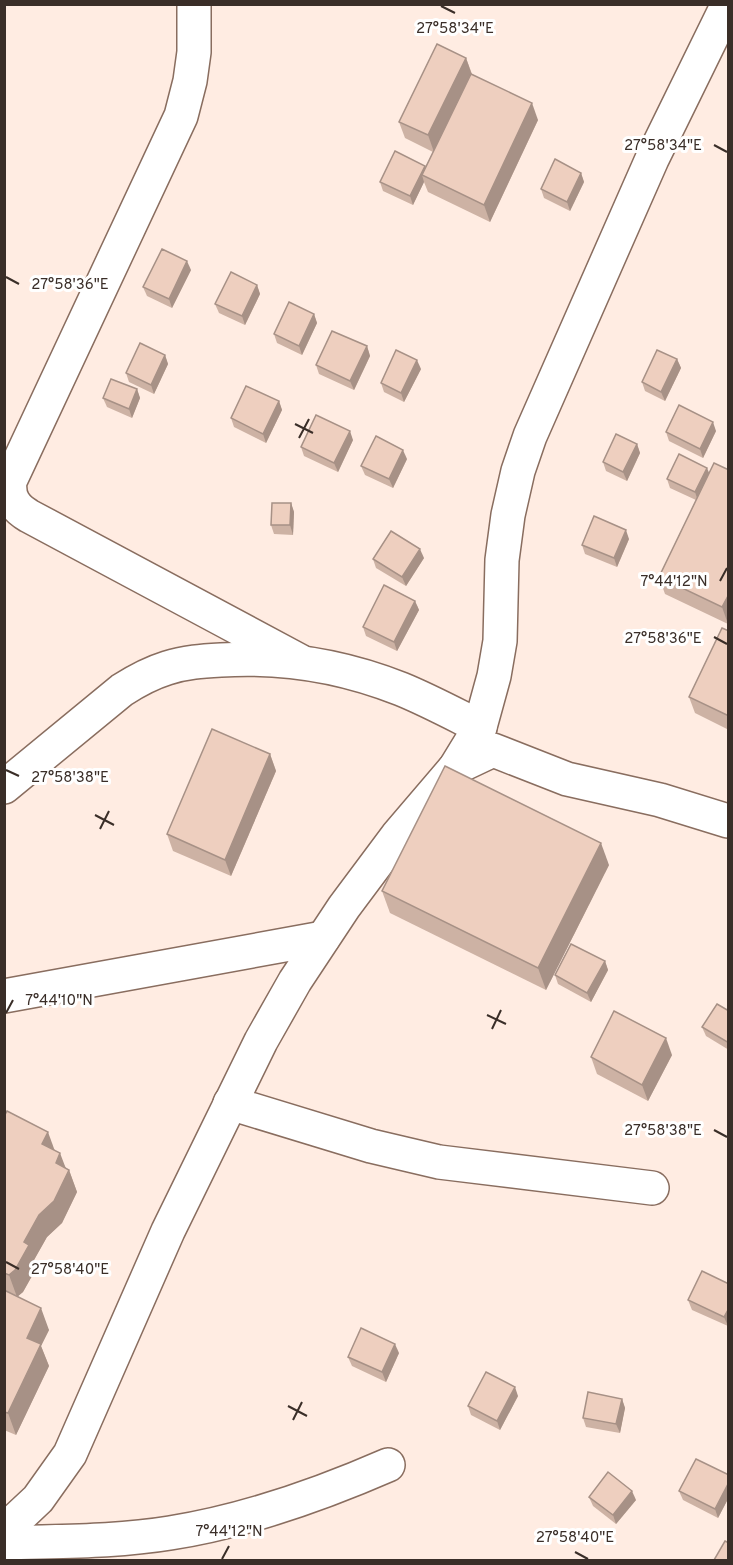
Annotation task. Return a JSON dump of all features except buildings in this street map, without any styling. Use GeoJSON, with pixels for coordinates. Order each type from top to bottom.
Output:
{"type":"FeatureCollection","features":[{"type":"Feature","properties":{"kind":"street"},"geometry":{"type":"LineString","coordinates":[[194,4],[194,52],[190,81],[181,116],[10,481],[8,500],[18,510],[300,661]]}},
{"type":"Feature","properties":{"kind":"street"},"geometry":{"type":"LineString","coordinates":[[4,1531],[38,1499],[70,1454],[168,1231],[230,1102],[295,981],[344,907],[397,836],[455,768],[480,727],[494,676],[500,641],[502,560],[508,515],[518,471],[530,436],[652,159],[728,4]]}},
{"type":"Feature","properties":{"kind":"street"},"geometry":{"type":"LineString","coordinates":[[4,787],[122,690],[143,677],[188,663],[255,658],[300,661],[352,672],[403,690],[480,727]]}},
{"type":"Feature","properties":{"kind":"street"},"geometry":{"type":"LineString","coordinates":[[455,768],[493,750],[567,779],[660,800],[729,821]]}},
{"type":"Feature","properties":{"kind":"street"},"geometry":{"type":"LineString","coordinates":[[4,996],[323,938]]}},
{"type":"Feature","properties":{"kind":"street"},"geometry":{"type":"LineString","coordinates":[[230,1102],[371,1146],[439,1162],[652,1188]]}},
{"type":"Feature","properties":{"kind":"street"},"geometry":{"type":"LineString","coordinates":[[4,1542],[104,1540],[168,1534],[225,1523],[280,1508],[335,1489],[388,1465]]}}]}
